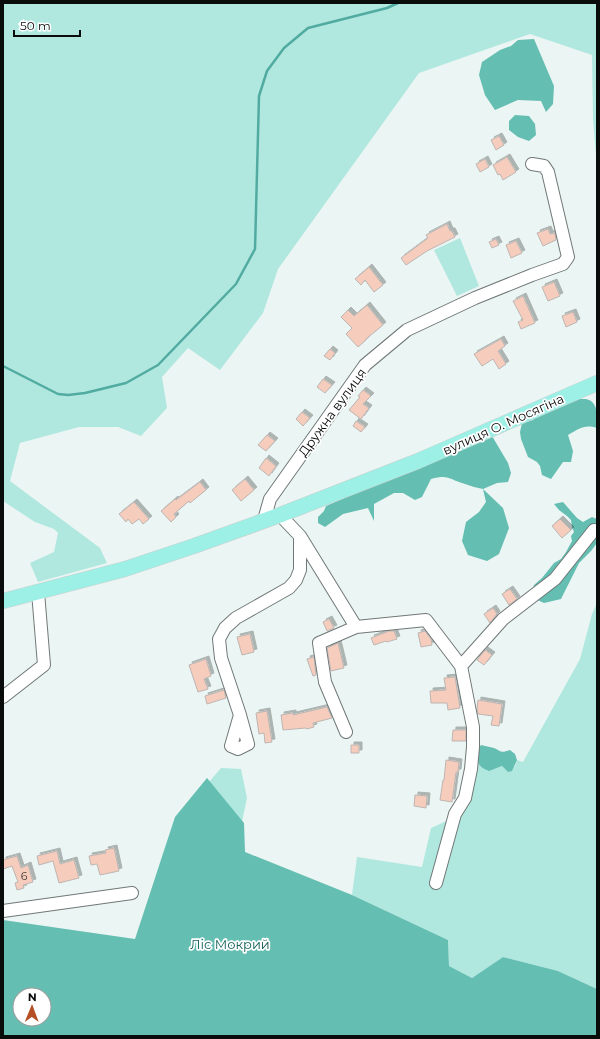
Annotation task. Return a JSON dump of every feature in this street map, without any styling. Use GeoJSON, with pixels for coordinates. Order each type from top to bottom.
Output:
{"type":"FeatureCollection","features":[{"type":"Feature","properties":{"kind":"main road","name":"вулиця О. Мосягіна"},"geometry":{"type":"LineString","coordinates":[[264,520],[418,461],[592,385]]}},
{"type":"Feature","properties":{"kind":"main road"},"geometry":{"type":"LineString","coordinates":[[3,601],[125,569],[194,546],[264,520]]}},
{"type":"Feature","properties":{"kind":"street","name":"Дружна вулиця"},"geometry":{"type":"LineString","coordinates":[[264,520],[270,499],[365,365],[407,330],[482,295],[563,264],[568,257],[548,172],[544,166],[532,164]]}},
{"type":"Feature","properties":{"kind":"street"},"geometry":{"type":"LineString","coordinates":[[280,515],[300,536],[356,627]]}},
{"type":"Feature","properties":{"kind":"street"},"geometry":{"type":"LineString","coordinates":[[460,666],[502,619],[555,579],[594,530]]}},
{"type":"Feature","properties":{"kind":"street"},"geometry":{"type":"LineString","coordinates":[[240,716],[221,658],[219,639],[225,628],[236,618],[289,588],[296,580],[300,570],[300,536]]}},
{"type":"Feature","properties":{"kind":"street"},"geometry":{"type":"LineString","coordinates":[[3,697],[44,665],[38,592]]}},
{"type":"Feature","properties":{"kind":"street"},"geometry":{"type":"LineString","coordinates":[[346,732],[325,682],[319,643],[356,627],[426,620],[460,666],[473,727],[471,769],[465,798],[455,814],[436,882]]}},
{"type":"Feature","properties":{"kind":"street"},"geometry":{"type":"LineString","coordinates":[[3,911],[132,893]]}},
{"type":"Feature","properties":{"kind":"green space"},"geometry":{"type":"Polygon","coordinates":[[[3,3],[597,3],[597,167],[593,119],[592,55],[530,34],[419,73],[278,269],[263,313],[220,370],[188,348],[162,377],[167,408],[141,436],[118,427],[79,427],[20,443],[10,481],[100,548],[107,563],[38,582],[30,563],[54,552],[58,533],[54,529],[35,522],[3,501],[3,3]]]}},
{"type":"Feature","properties":{"kind":"green space"},"geometry":{"type":"Polygon","coordinates":[[[534,39],[554,86],[553,104],[546,112],[541,101],[518,100],[495,110],[485,95],[479,75],[482,62],[500,50],[511,46],[518,40],[534,39]]]}},
{"type":"Feature","properties":{"kind":"green space"},"geometry":{"type":"Polygon","coordinates":[[[515,115],[529,116],[535,124],[536,135],[529,141],[518,137],[509,130],[509,121],[515,115]]]}},
{"type":"Feature","properties":{"kind":"green space"},"geometry":{"type":"Polygon","coordinates":[[[460,238],[479,286],[457,296],[434,250],[460,238]]]}},
{"type":"Feature","properties":{"kind":"green space"},"geometry":{"type":"Polygon","coordinates":[[[576,399],[586,399],[593,403],[597,415],[597,428],[585,427],[568,435],[573,451],[571,462],[563,462],[551,479],[542,475],[540,466],[537,462],[528,457],[521,439],[520,432],[522,423],[533,420],[541,412],[576,399]]]}},
{"type":"Feature","properties":{"kind":"green space"},"geometry":{"type":"Polygon","coordinates":[[[492,436],[508,463],[511,473],[508,482],[497,483],[483,489],[446,477],[431,479],[422,497],[415,500],[403,493],[394,493],[374,504],[374,521],[368,508],[343,514],[325,527],[318,523],[318,517],[324,511],[326,506],[420,465],[492,436]]]}},
{"type":"Feature","properties":{"kind":"green space"},"geometry":{"type":"Polygon","coordinates":[[[483,489],[503,508],[509,528],[499,554],[487,561],[468,555],[462,541],[466,522],[479,512],[486,502],[483,489]]]}},
{"type":"Feature","properties":{"kind":"green space"},"geometry":{"type":"Polygon","coordinates":[[[563,502],[577,518],[583,522],[592,517],[597,519],[597,543],[579,563],[561,599],[544,603],[531,597],[534,585],[542,578],[554,563],[561,559],[572,541],[571,536],[574,532],[571,520],[554,504],[563,502]]]}},
{"type":"Feature","properties":{"kind":"green space"},"geometry":{"type":"Polygon","coordinates":[[[597,603],[597,989],[558,971],[503,957],[472,978],[449,966],[448,940],[352,895],[357,857],[422,867],[431,828],[462,814],[478,763],[481,767],[494,769],[502,766],[508,772],[515,766],[517,760],[523,762],[580,659],[592,614],[597,603]]]}},
{"type":"Feature","properties":{"kind":"green space"},"geometry":{"type":"Polygon","coordinates":[[[481,745],[494,748],[502,752],[510,750],[515,754],[517,760],[512,771],[508,772],[502,766],[489,771],[481,767],[478,761],[478,749],[481,745]]]}},
{"type":"Feature","properties":{"kind":"green space"},"geometry":{"type":"Polygon","coordinates":[[[221,768],[241,769],[247,798],[235,855],[185,810],[221,768]]]}},
{"type":"Feature","properties":{"kind":"green space","name":"Ліс Мокрий"},"geometry":{"type":"Polygon","coordinates":[[[207,778],[244,823],[245,852],[352,895],[448,940],[449,966],[472,978],[503,957],[558,971],[597,989],[597,1036],[3,1036],[3,920],[135,939],[175,817],[207,778]]]}},
{"type":"Feature","properties":{"kind":"building"},"geometry":{"type":"Polygon","coordinates":[[[499,136],[504,145],[496,150],[491,140],[499,136]]]}},
{"type":"Feature","properties":{"kind":"building"},"geometry":{"type":"Polygon","coordinates":[[[507,157],[516,172],[503,180],[500,174],[498,175],[493,165],[507,157]]]}},
{"type":"Feature","properties":{"kind":"building"},"geometry":{"type":"Polygon","coordinates":[[[485,159],[489,167],[480,172],[476,164],[485,159]]]}},
{"type":"Feature","properties":{"kind":"building"},"geometry":{"type":"Polygon","coordinates":[[[447,224],[455,237],[427,251],[406,265],[401,258],[428,238],[426,235],[447,224]]]}},
{"type":"Feature","properties":{"kind":"building"},"geometry":{"type":"Polygon","coordinates":[[[548,229],[550,234],[555,233],[556,240],[543,246],[537,233],[548,229]]]}},
{"type":"Feature","properties":{"kind":"building"},"geometry":{"type":"Polygon","coordinates":[[[496,239],[499,245],[492,248],[489,242],[496,239]]]}},
{"type":"Feature","properties":{"kind":"building"},"geometry":{"type":"Polygon","coordinates":[[[516,241],[522,253],[511,258],[506,245],[516,241]]]}},
{"type":"Feature","properties":{"kind":"building"},"geometry":{"type":"Polygon","coordinates":[[[369,267],[383,285],[374,292],[365,280],[361,285],[355,279],[369,267]]]}},
{"type":"Feature","properties":{"kind":"building"},"geometry":{"type":"Polygon","coordinates":[[[554,282],[560,296],[548,301],[542,287],[554,282]]]}},
{"type":"Feature","properties":{"kind":"building"},"geometry":{"type":"Polygon","coordinates":[[[523,296],[535,323],[521,329],[518,322],[523,320],[513,301],[523,296]]]}},
{"type":"Feature","properties":{"kind":"building"},"geometry":{"type":"Polygon","coordinates":[[[367,305],[383,325],[358,347],[346,334],[352,328],[341,317],[348,310],[354,316],[367,305]]]}},
{"type":"Feature","properties":{"kind":"building"},"geometry":{"type":"Polygon","coordinates":[[[573,312],[577,322],[566,327],[562,316],[573,312]]]}},
{"type":"Feature","properties":{"kind":"building"},"geometry":{"type":"Polygon","coordinates":[[[501,339],[505,346],[498,351],[506,364],[499,369],[493,359],[482,366],[474,354],[501,339]]]}},
{"type":"Feature","properties":{"kind":"building"},"geometry":{"type":"Polygon","coordinates":[[[330,349],[335,353],[330,360],[324,356],[330,349]]]}},
{"type":"Feature","properties":{"kind":"building"},"geometry":{"type":"Polygon","coordinates":[[[323,379],[332,385],[325,393],[317,387],[323,379]]]}},
{"type":"Feature","properties":{"kind":"building"},"geometry":{"type":"Polygon","coordinates":[[[363,390],[371,396],[363,404],[369,408],[361,419],[349,410],[360,397],[358,396],[363,390]]]}},
{"type":"Feature","properties":{"kind":"building"},"geometry":{"type":"Polygon","coordinates":[[[302,412],[310,418],[303,426],[296,419],[302,412]]]}},
{"type":"Feature","properties":{"kind":"building"},"geometry":{"type":"Polygon","coordinates":[[[356,421],[365,427],[361,432],[353,426],[356,421]]]}},
{"type":"Feature","properties":{"kind":"building"},"geometry":{"type":"Polygon","coordinates":[[[267,435],[275,441],[266,451],[258,445],[267,435]]]}},
{"type":"Feature","properties":{"kind":"building"},"geometry":{"type":"Polygon","coordinates":[[[266,458],[276,466],[269,476],[259,468],[266,458]]]}},
{"type":"Feature","properties":{"kind":"building"},"geometry":{"type":"Polygon","coordinates":[[[245,479],[254,490],[241,501],[232,490],[245,479]]]}},
{"type":"Feature","properties":{"kind":"building"},"geometry":{"type":"Polygon","coordinates":[[[200,482],[206,490],[190,503],[189,501],[174,514],[176,517],[171,522],[161,511],[175,499],[176,500],[200,482]]]}},
{"type":"Feature","properties":{"kind":"building"},"geometry":{"type":"Polygon","coordinates":[[[134,502],[149,519],[143,524],[139,519],[132,524],[128,519],[126,522],[119,514],[134,502]]]}},
{"type":"Feature","properties":{"kind":"building"},"geometry":{"type":"Polygon","coordinates":[[[560,519],[571,530],[562,538],[552,526],[560,519]]]}},
{"type":"Feature","properties":{"kind":"building"},"geometry":{"type":"Polygon","coordinates":[[[510,589],[517,599],[509,605],[502,594],[510,589]]]}},
{"type":"Feature","properties":{"kind":"building"},"geometry":{"type":"Polygon","coordinates":[[[493,608],[497,614],[490,623],[484,614],[493,608]]]}},
{"type":"Feature","properties":{"kind":"building"},"geometry":{"type":"Polygon","coordinates":[[[329,619],[334,628],[327,631],[323,622],[329,619]]]}},
{"type":"Feature","properties":{"kind":"building"},"geometry":{"type":"Polygon","coordinates":[[[389,631],[394,631],[397,639],[374,645],[371,638],[389,631]]]}},
{"type":"Feature","properties":{"kind":"building"},"geometry":{"type":"Polygon","coordinates":[[[425,631],[431,639],[432,645],[421,647],[418,633],[425,631]]]}},
{"type":"Feature","properties":{"kind":"building"},"geometry":{"type":"Polygon","coordinates":[[[250,634],[254,652],[242,655],[237,637],[250,634]]]}},
{"type":"Feature","properties":{"kind":"building"},"geometry":{"type":"Polygon","coordinates":[[[338,643],[344,668],[331,671],[327,648],[338,643]]]}},
{"type":"Feature","properties":{"kind":"building"},"geometry":{"type":"Polygon","coordinates":[[[485,650],[492,655],[484,665],[477,660],[485,650]]]}},
{"type":"Feature","properties":{"kind":"building"},"geometry":{"type":"Polygon","coordinates":[[[314,657],[316,675],[313,676],[307,659],[314,657]]]}},
{"type":"Feature","properties":{"kind":"building"},"geometry":{"type":"Polygon","coordinates":[[[206,659],[211,676],[204,679],[208,689],[198,692],[189,665],[206,659]]]}},
{"type":"Feature","properties":{"kind":"building"},"geometry":{"type":"Polygon","coordinates":[[[455,677],[460,708],[448,710],[447,703],[431,703],[430,691],[446,690],[444,678],[455,677]]]}},
{"type":"Feature","properties":{"kind":"building"},"geometry":{"type":"Polygon","coordinates":[[[224,690],[226,698],[207,704],[205,696],[224,690]]]}},
{"type":"Feature","properties":{"kind":"building"},"geometry":{"type":"Polygon","coordinates":[[[478,700],[502,704],[499,726],[491,725],[493,716],[478,714],[478,700]]]}},
{"type":"Feature","properties":{"kind":"building"},"geometry":{"type":"Polygon","coordinates":[[[327,707],[332,718],[313,723],[314,727],[307,729],[283,730],[281,715],[293,713],[293,715],[327,707]]]}},
{"type":"Feature","properties":{"kind":"building"},"geometry":{"type":"Polygon","coordinates":[[[267,711],[272,742],[265,743],[264,733],[259,734],[256,713],[267,711]]]}},
{"type":"Feature","properties":{"kind":"building"},"geometry":{"type":"Polygon","coordinates":[[[453,730],[466,730],[466,741],[452,741],[453,730]]]}},
{"type":"Feature","properties":{"kind":"building"},"geometry":{"type":"Polygon","coordinates":[[[351,745],[359,745],[359,753],[351,753],[351,745]]]}},
{"type":"Feature","properties":{"kind":"building"},"geometry":{"type":"Polygon","coordinates":[[[446,760],[459,762],[458,772],[456,772],[452,802],[440,800],[446,760]]]}},
{"type":"Feature","properties":{"kind":"building"},"geometry":{"type":"Polygon","coordinates":[[[415,795],[427,796],[426,808],[414,806],[415,795]]]}},
{"type":"Feature","properties":{"kind":"building"},"geometry":{"type":"Polygon","coordinates":[[[114,848],[119,871],[100,875],[97,864],[91,865],[89,856],[106,853],[105,850],[114,848]]]}},
{"type":"Feature","properties":{"kind":"building"},"geometry":{"type":"Polygon","coordinates":[[[57,851],[60,864],[74,860],[79,878],[59,883],[53,861],[39,865],[37,856],[57,851]]]}},
{"type":"Feature","properties":{"kind":"building"},"geometry":{"type":"Polygon","coordinates":[[[17,856],[21,868],[28,865],[33,882],[23,885],[24,888],[17,890],[15,883],[18,882],[12,866],[3,869],[3,860],[17,856]]]}},
{"type":"Feature","properties":{"kind":"waterway"},"geometry":{"type":"LineString","coordinates":[[3,366],[58,394],[68,395],[85,393],[126,383],[158,365],[236,284],[255,249],[259,96],[267,71],[284,48],[308,28],[387,8],[398,3]]}}]}
